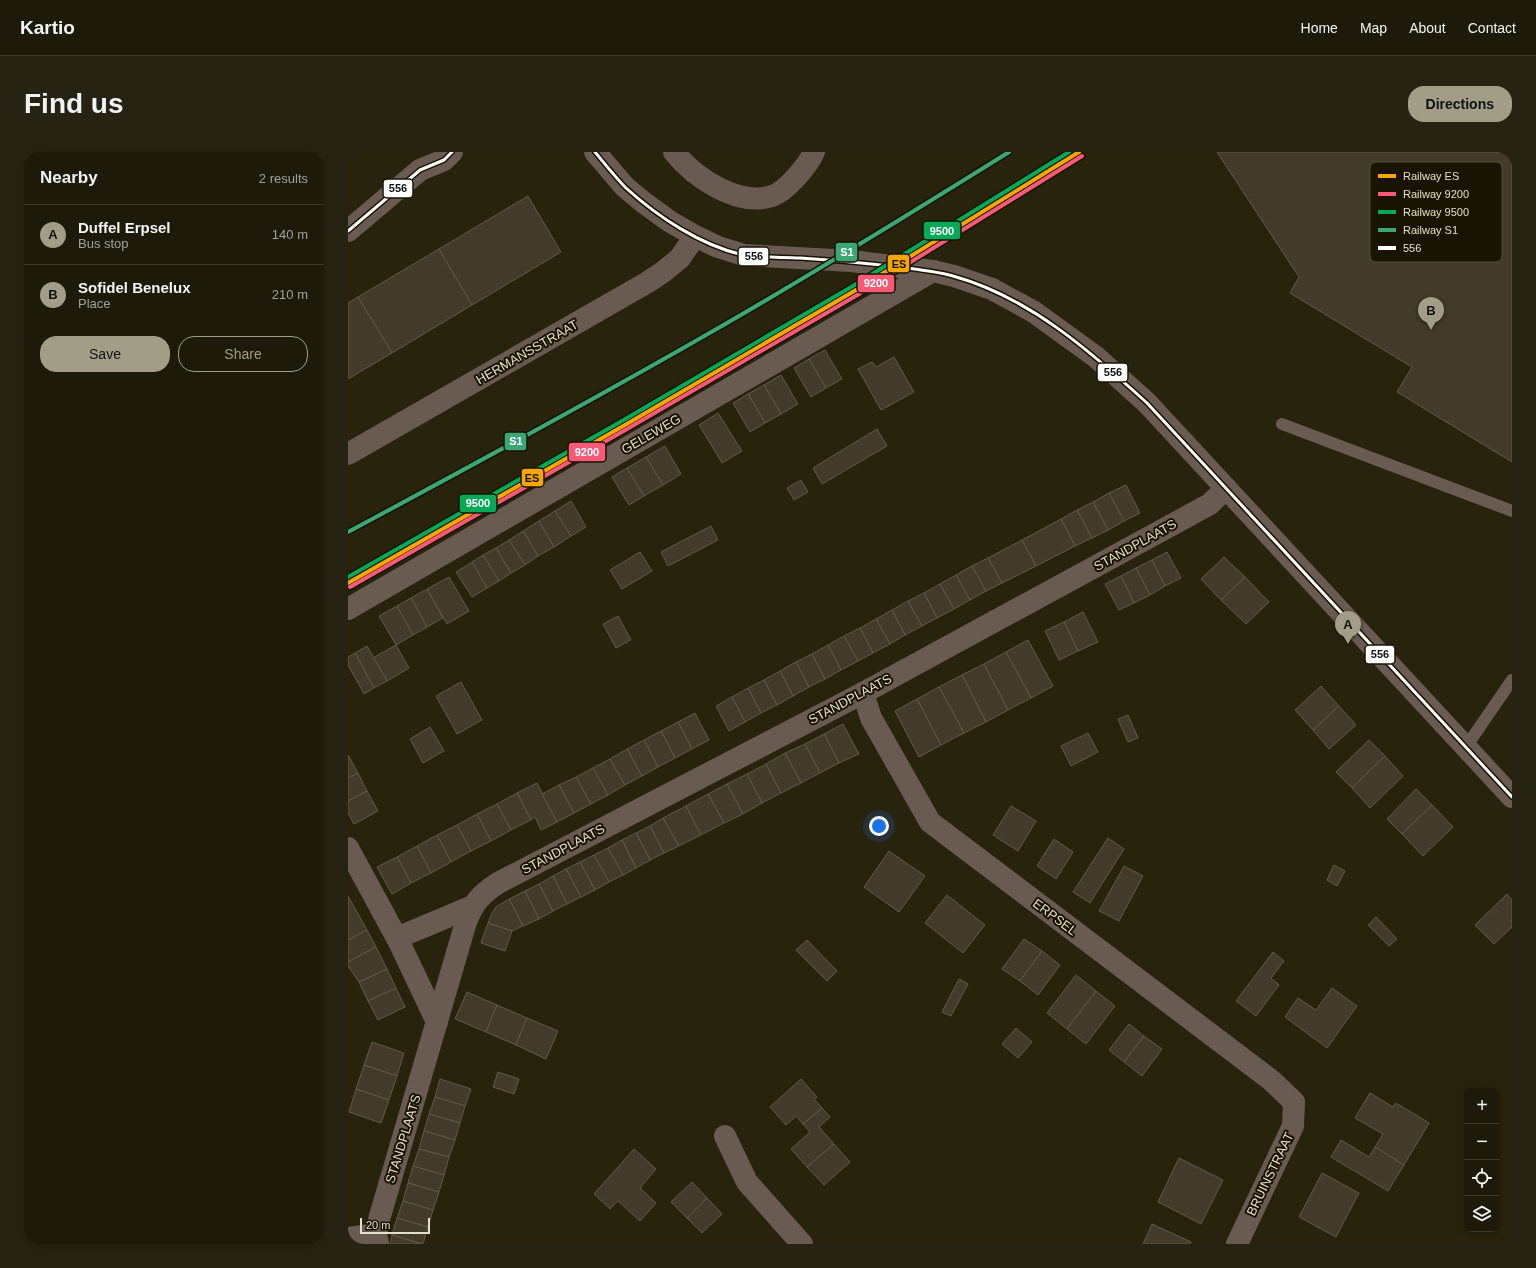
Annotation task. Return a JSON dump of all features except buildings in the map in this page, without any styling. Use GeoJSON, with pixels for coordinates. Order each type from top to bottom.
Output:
{"type":"FeatureCollection","features":[{"type":"Feature","properties":{"kind":"street"},"geometry":{"type":"LineString","coordinates":[[348,231],[426,161],[444,160],[452,152]]}},
{"type":"Feature","properties":{"kind":"street"},"geometry":{"type":"LineString","coordinates":[[595,152],[624,186],[643,202],[669,221],[718,247],[744,255],[851,261],[933,271],[954,276],[992,289],[1034,312],[1096,357],[1147,403],[1512,797]]}},
{"type":"Feature","properties":{"kind":"street"},"geometry":{"type":"LineString","coordinates":[[674,152],[683,163],[702,178],[728,194],[748,199],[773,196],[790,184],[810,160],[814,152]]}},
{"type":"Feature","properties":{"kind":"street","name":"HERMANSSTRAAT"},"geometry":{"type":"LineString","coordinates":[[348,454],[648,282],[680,258],[695,236]]}},
{"type":"Feature","properties":{"kind":"street","name":"GELEWEG"},"geometry":{"type":"LineString","coordinates":[[348,609],[933,271]]}},
{"type":"Feature","properties":{"kind":"street","name":"STANDPLAATS"},"geometry":{"type":"LineString","coordinates":[[377,1239],[380,1216],[466,922],[473,906],[484,892],[498,883],[863,693],[1210,504],[1226,488]]}},
{"type":"Feature","properties":{"kind":"street","name":"ERPSEL"},"geometry":{"type":"LineString","coordinates":[[863,693],[871,718],[930,822],[1271,1080],[1294,1102]]}},
{"type":"Feature","properties":{"kind":"street"},"geometry":{"type":"LineString","coordinates":[[348,848],[397,938],[437,1022]]}},
{"type":"Feature","properties":{"kind":"street","name":"STANDPLAATS"},"geometry":{"type":"LineString","coordinates":[[397,938],[473,906]]}},
{"type":"Feature","properties":{"kind":"street","name":"BRUINSTRAAT"},"geometry":{"type":"LineString","coordinates":[[1237,1244],[1293,1126],[1294,1102]]}},
{"type":"Feature","properties":{"kind":"street"},"geometry":{"type":"LineString","coordinates":[[725,1136],[747,1182],[802,1244]]}},
{"type":"Feature","properties":{"kind":"street"},"geometry":{"type":"LineString","coordinates":[[348,1238],[377,1239]]}},
{"type":"Feature","properties":{"kind":"lane"},"geometry":{"type":"LineString","coordinates":[[1282,424],[1512,511]]}},
{"type":"Feature","properties":{"kind":"lane"},"geometry":{"type":"LineString","coordinates":[[1466,747],[1512,680]]}},
{"type":"Feature","properties":{"kind":"rail line","name":"S1"},"geometry":{"type":"LineString","coordinates":[[348,532],[538,429],[727,323],[869,239],[1009,152]]}},
{"type":"Feature","properties":{"kind":"rail line","name":"9500"},"geometry":{"type":"LineString","coordinates":[[348,577],[622,421],[853,286],[1069,152]]}},
{"type":"Feature","properties":{"kind":"rail line","name":"ES"},"geometry":{"type":"LineString","coordinates":[[348,583],[625,425],[856,290],[1079,152]]}},
{"type":"Feature","properties":{"kind":"rail line","name":"9200"},"geometry":{"type":"LineString","coordinates":[[350,587],[627,429],[859,294],[1082,156]]}},
{"type":"Feature","properties":{"kind":"transit line","name":"556"},"geometry":{"type":"LineString","coordinates":[[348,231],[420,170],[444,160],[452,152]]}},
{"type":"Feature","properties":{"kind":"transit line","name":"556"},"geometry":{"type":"LineString","coordinates":[[595,152],[614,175],[638,199],[680,229],[711,244],[749,256],[848,262],[918,269],[946,274],[981,285],[1007,297],[1057,328],[1103,364],[1147,403],[1512,797]]}},
{"type":"Feature","properties":{"kind":"place","name":"Sofidel Benelux"},"geometry":{"type":"Point","coordinates":[1431,330]}},
{"type":"Feature","properties":{"kind":"place","name":"Duffel Erpsel"},"geometry":{"type":"Point","coordinates":[1348,644]}}]}
